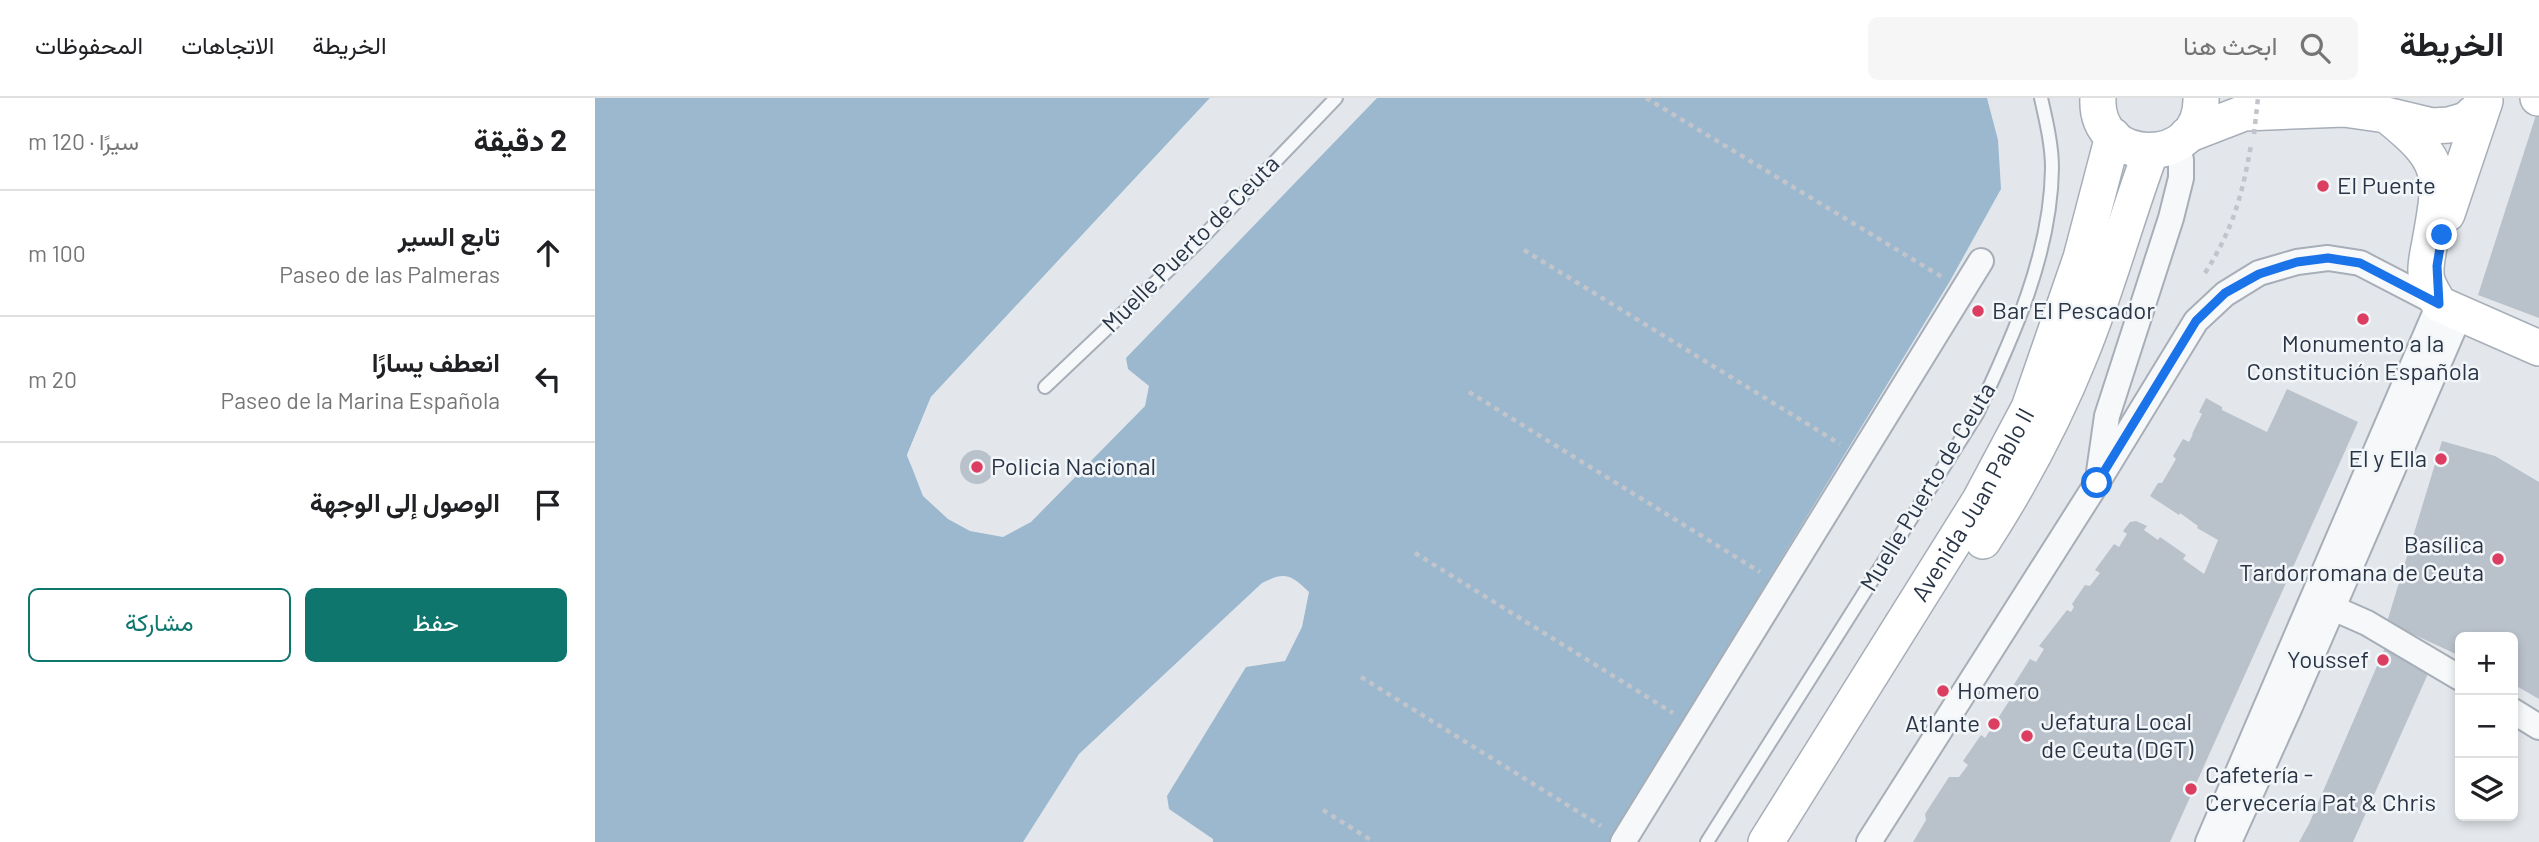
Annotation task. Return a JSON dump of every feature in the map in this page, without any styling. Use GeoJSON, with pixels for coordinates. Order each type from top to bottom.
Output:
{"type":"FeatureCollection","features":[{"type":"Feature","properties":{"kind":"main road"},"geometry":{"type":"LineString","coordinates":[[2098,98],[2102,122],[2124,145],[2137,150],[2171,143],[2244,113],[2344,109],[2386,114],[2432,126],[2466,120],[2482,121],[2437,266],[2449,309]]}},
{"type":"Feature","properties":{"kind":"main road","name":"Avenida Juan Pablo II"},"geometry":{"type":"LineString","coordinates":[[1791,842],[2000,514],[2051,422],[2171,143],[2197,120],[2201,98]]}},
{"type":"Feature","properties":{"kind":"main road"},"geometry":{"type":"LineString","coordinates":[[2386,114],[2417,139],[2429,155],[2438,175],[2438,195],[2426,278],[2449,309],[2539,348]]}},
{"type":"Feature","properties":{"kind":"main road","name":"Avenida Juan Pablo II"},"geometry":{"type":"LineString","coordinates":[[1766,842],[1980,500],[2029,408],[2081,258],[2113,136]]}},
{"type":"Feature","properties":{"kind":"street"},"geometry":{"type":"LineString","coordinates":[[2097,483],[2107,416],[2171,218],[2181,178],[2181,160],[2171,143]]}},
{"type":"Feature","properties":{"kind":"street"},"geometry":{"type":"LineString","coordinates":[[1869,842],[2097,483],[2196,321],[2225,293],[2259,274],[2297,262],[2328,258],[2360,263],[2449,309]]}},
{"type":"Feature","properties":{"kind":"street"},"geometry":{"type":"LineString","coordinates":[[1623,842],[1981,261]]}},
{"type":"Feature","properties":{"kind":"street"},"geometry":{"type":"LineString","coordinates":[[2229,842],[2333,608],[2449,309]]}},
{"type":"Feature","properties":{"kind":"street"},"geometry":{"type":"LineString","coordinates":[[2208,842],[2449,309]]}},
{"type":"Feature","properties":{"kind":"street"},"geometry":{"type":"LineString","coordinates":[[2107,416],[2115,427],[2124,429],[2136,420]]}},
{"type":"Feature","properties":{"kind":"street"},"geometry":{"type":"LineString","coordinates":[[2333,608],[2367,623],[2455,675]]}},
{"type":"Feature","properties":{"kind":"street"},"geometry":{"type":"LineString","coordinates":[[2518,714],[2539,727]]}},
{"type":"Feature","properties":{"kind":"lane","name":"Muelle Puerto de Ceuta"},"geometry":{"type":"LineString","coordinates":[[1045,387],[1196,244],[1336,98]]}},
{"type":"Feature","properties":{"kind":"lane","name":"Muelle Puerto de Ceuta"},"geometry":{"type":"LineString","coordinates":[[1707,842],[1977,414],[2010,345],[2047,231],[2052,166],[2042,98]]}},
{"type":"Feature","properties":{"kind":"path"},"geometry":{"type":"LineString","coordinates":[[1646,98],[1950,281]]}},
{"type":"Feature","properties":{"kind":"path"},"geometry":{"type":"LineString","coordinates":[[2253,134],[2258,98]]}},
{"type":"Feature","properties":{"kind":"path"},"geometry":{"type":"LineString","coordinates":[[1524,250],[1849,450]]}},
{"type":"Feature","properties":{"kind":"path"},"geometry":{"type":"LineString","coordinates":[[1469,392],[1769,578]]}},
{"type":"Feature","properties":{"kind":"path"},"geometry":{"type":"LineString","coordinates":[[1415,552],[1685,720]]}},
{"type":"Feature","properties":{"kind":"path"},"geometry":{"type":"LineString","coordinates":[[1361,677],[1603,827]]}},
{"type":"Feature","properties":{"kind":"path"},"geometry":{"type":"LineString","coordinates":[[1322,810],[1374,842]]}},
{"type":"Feature","properties":{"kind":"water"},"geometry":{"type":"Polygon","coordinates":[[[595,98],[1210,98],[931,397],[907,455],[923,496],[948,519],[970,531],[1003,537],[1031,522],[1145,406],[1149,386],[1128,369],[1126,358],[1377,98],[1987,98],[1998,140],[2001,189],[1950,281],[1609,842],[1213,842],[1213,839],[1169,809],[1167,796],[1246,667],[1285,661],[1302,627],[1309,592],[1292,579],[1282,576],[1262,583],[1079,754],[1023,842],[595,842],[595,98]]]}},
{"type":"Feature","properties":{"kind":"pier"},"geometry":{"type":"Polygon","coordinates":[[[1210,98],[1213,100],[934,399],[910,455],[914,464],[910,463],[907,455],[931,397],[1210,98]]]}},
{"type":"Feature","properties":{"kind":"building"},"geometry":{"type":"Polygon","coordinates":[[[2536,115],[2539,117],[2539,318],[2478,295],[2536,115]]]}},
{"type":"Feature","properties":{"kind":"building"},"geometry":{"type":"Polygon","coordinates":[[[2287,389],[2358,422],[2170,842],[1913,842],[1926,820],[1925,814],[1949,777],[1959,777],[1968,765],[1963,761],[1981,735],[1985,738],[2017,689],[2013,686],[2030,659],[2036,662],[2044,649],[2039,646],[2067,610],[2071,612],[2074,607],[2072,604],[2085,585],[2090,586],[2100,573],[2095,570],[2114,544],[2119,547],[2127,534],[2123,531],[2130,522],[2136,521],[2147,526],[2144,530],[2158,540],[2160,537],[2186,555],[2183,559],[2204,574],[2218,540],[2150,496],[2158,483],[2162,483],[2176,459],[2173,456],[2183,439],[2189,442],[2206,398],[2222,407],[2222,410],[2267,432],[2287,389]]]}},
{"type":"Feature","properties":{"kind":"building"},"geometry":{"type":"Polygon","coordinates":[[[2442,441],[2495,456],[2539,482],[2539,699],[2518,687],[2518,632],[2455,632],[2455,654],[2387,622],[2442,441]]]}},
{"type":"Feature","properties":{"kind":"building","name":"Policia Nacional"},"geometry":{"type":"Polygon","coordinates":[[[977,450],[989,455],[994,467],[989,479],[977,484],[965,479],[960,467],[965,455],[977,450]]]}},
{"type":"Feature","properties":{"kind":"building"},"geometry":{"type":"Polygon","coordinates":[[[2386,645],[2431,667],[2353,842],[2299,842],[2309,824],[2386,645]]]}},
{"type":"Feature","properties":{"kind":"place","name":"El Puente"},"geometry":{"type":"Point","coordinates":[2323,186]}},
{"type":"Feature","properties":{"kind":"place","name":"Bar El Pescador"},"geometry":{"type":"Point","coordinates":[1978,311]}},
{"type":"Feature","properties":{"kind":"place","name":"Monumento a la Constitución Española"},"geometry":{"type":"Point","coordinates":[2363,319]}},
{"type":"Feature","properties":{"kind":"place","name":"El y Ella"},"geometry":{"type":"Point","coordinates":[2441,459]}},
{"type":"Feature","properties":{"kind":"place","name":"Policia Nacional"},"geometry":{"type":"Point","coordinates":[977,467]}},
{"type":"Feature","properties":{"kind":"place","name":"Basílica Tardorromana de Ceuta"},"geometry":{"type":"Point","coordinates":[2498,559]}},
{"type":"Feature","properties":{"kind":"place","name":"Youssef"},"geometry":{"type":"Point","coordinates":[2383,660]}},
{"type":"Feature","properties":{"kind":"place","name":"Homero"},"geometry":{"type":"Point","coordinates":[1943,691]}},
{"type":"Feature","properties":{"kind":"place","name":"Atlante"},"geometry":{"type":"Point","coordinates":[1994,724]}},
{"type":"Feature","properties":{"kind":"place","name":"Jefatura Local de Ceuta (DGT)"},"geometry":{"type":"Point","coordinates":[2027,736]}},
{"type":"Feature","properties":{"kind":"place","name":"Cafetería - Cervecería Pat & Chris"},"geometry":{"type":"Point","coordinates":[2191,789]}},
{"type":"Feature","properties":{"kind":"route"},"geometry":{"type":"LineString","coordinates":[[2097,483],[2196,321],[2225,293],[2259,274],[2297,262],[2328,258],[2360,263],[2439,304],[2437,266],[2442,235]]}}]}
